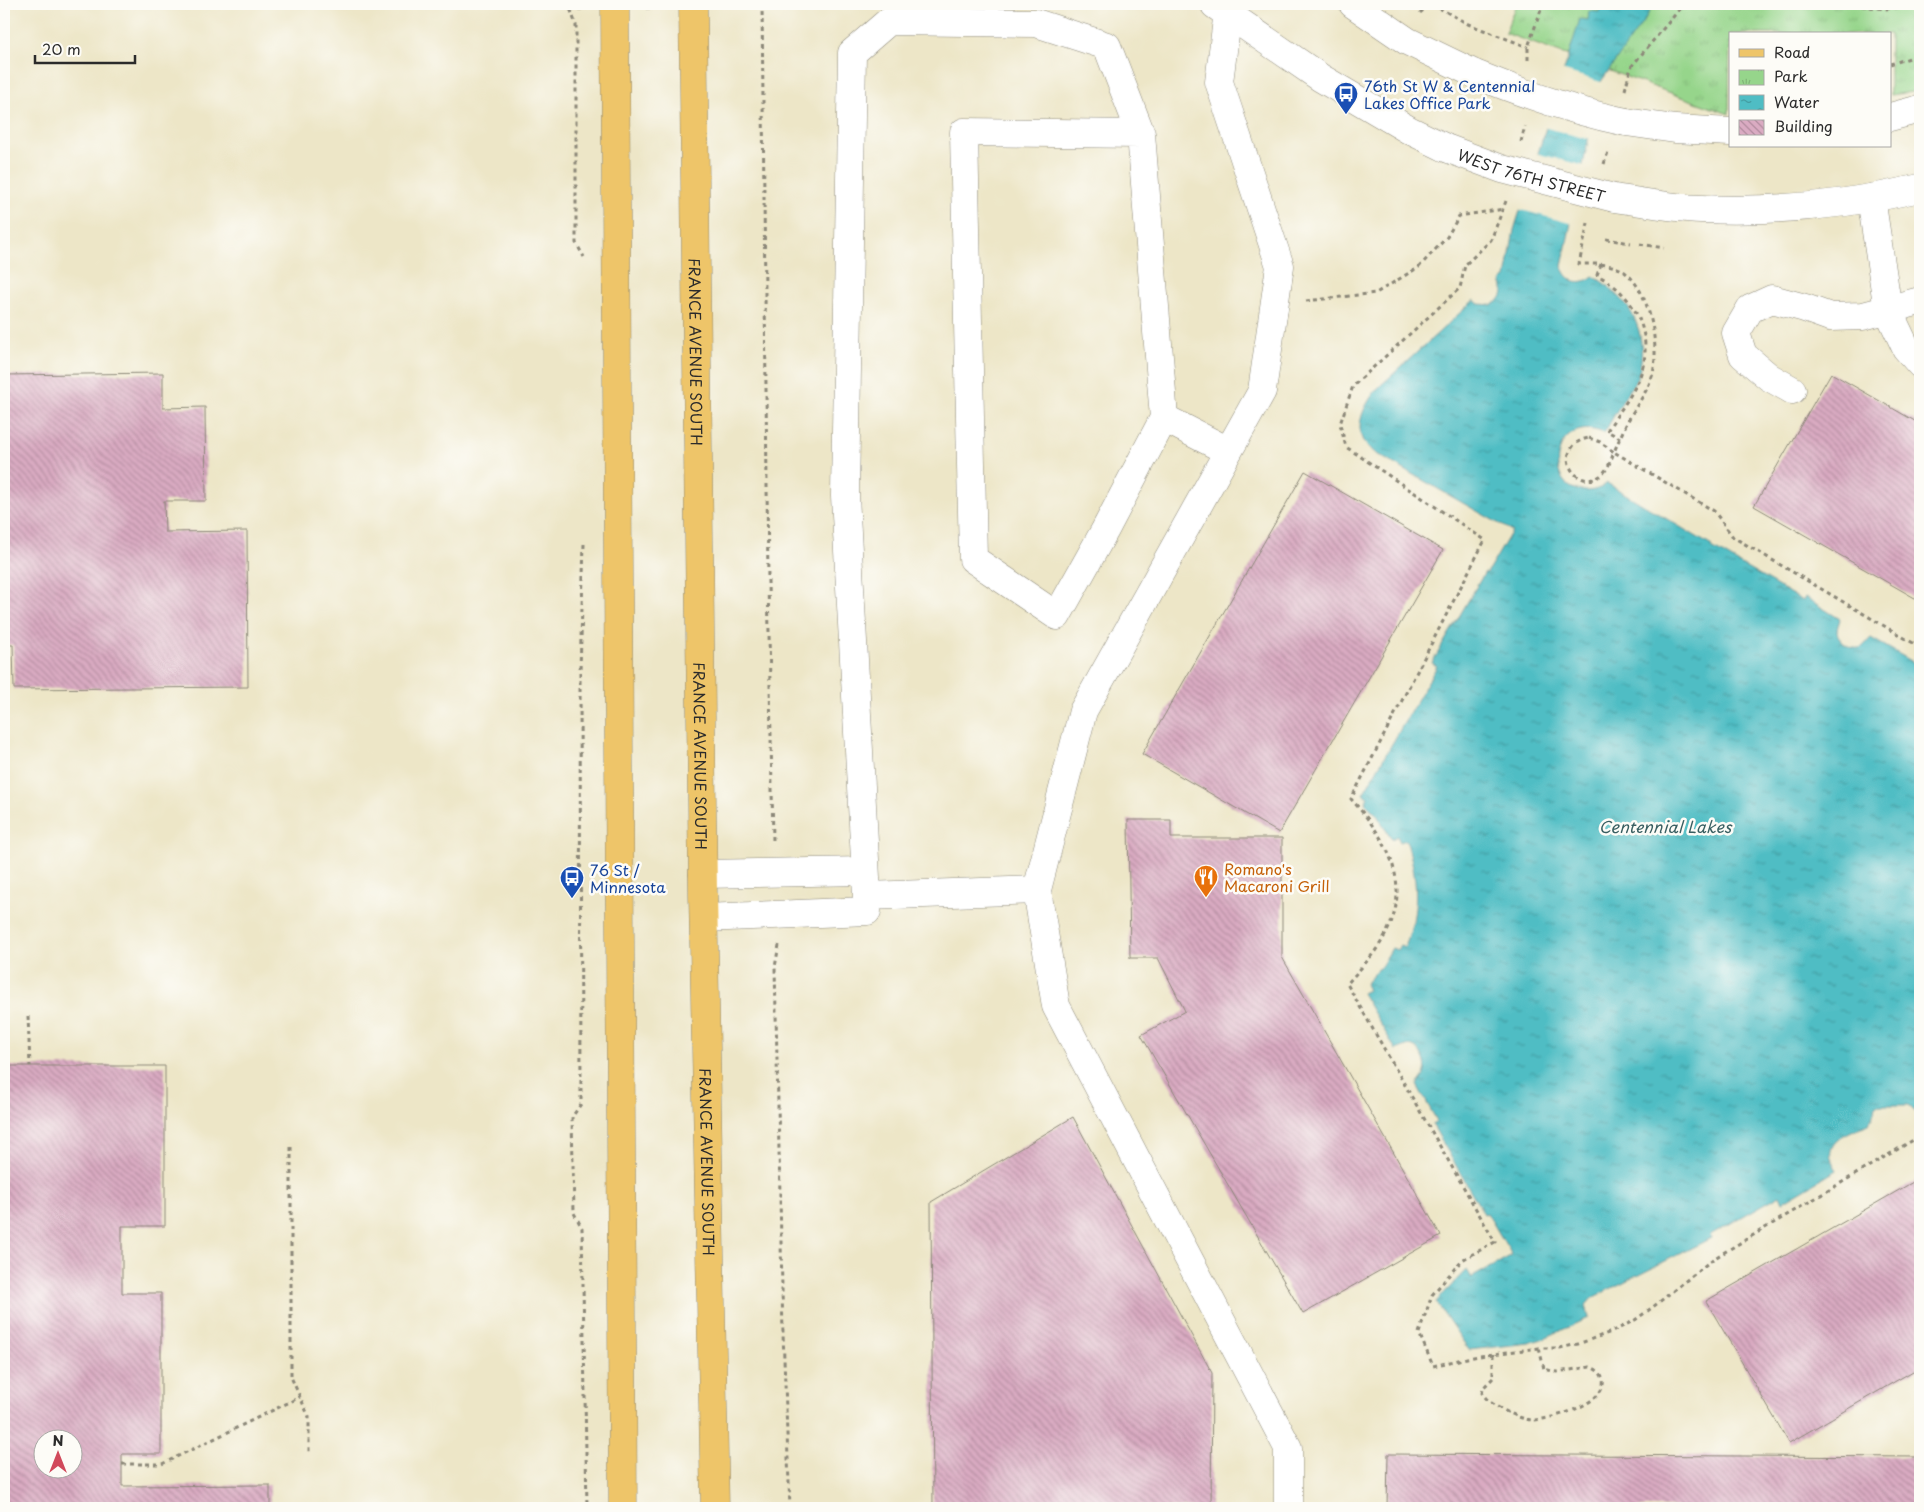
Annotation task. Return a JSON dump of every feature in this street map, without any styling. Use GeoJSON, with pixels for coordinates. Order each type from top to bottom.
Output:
{"type":"FeatureCollection","features":[{"type":"Feature","properties":{"kind":"main road"},"geometry":{"type":"LineString","coordinates":[[615,4],[622,1508]]}},
{"type":"Feature","properties":{"kind":"main road","name":"FRANCE AVENUE SOUTH"},"geometry":{"type":"LineString","coordinates":[[693,4],[703,874],[715,1508]]}},
{"type":"Feature","properties":{"kind":"street"},"geometry":{"type":"LineString","coordinates":[[1353,4],[1407,41],[1475,74],[1541,100],[1574,110],[1618,132],[1675,129],[1729,132]]}},
{"type":"Feature","properties":{"kind":"street"},"geometry":{"type":"LineString","coordinates":[[1224,7],[1219,82],[1280,266],[1262,391],[1084,711],[1037,890],[1056,1006],[1288,1448],[1288,1508]]}},
{"type":"Feature","properties":{"kind":"street","name":"WEST 76TH STREET"},"geometry":{"type":"LineString","coordinates":[[1224,7],[1321,78],[1410,130],[1446,148],[1502,169],[1614,198],[1700,209],[1764,209],[1824,205],[1920,188]]}},
{"type":"Feature","properties":{"kind":"street"},"geometry":{"type":"LineString","coordinates":[[1037,890],[867,896],[845,496],[852,53],[889,21],[1036,23],[1107,46],[1142,134],[1164,418],[1057,616],[973,559],[964,132],[1142,134]]}},
{"type":"Feature","properties":{"kind":"street"},"geometry":{"type":"LineString","coordinates":[[1892,116],[1920,109]]}},
{"type":"Feature","properties":{"kind":"street"},"geometry":{"type":"LineString","coordinates":[[1871,198],[1888,310],[1906,348],[1920,364]]}},
{"type":"Feature","properties":{"kind":"street"},"geometry":{"type":"LineString","coordinates":[[1792,390],[1769,377],[1743,355],[1736,333],[1750,309],[1772,299],[1830,317],[1863,316],[1920,301]]}},
{"type":"Feature","properties":{"kind":"street"},"geometry":{"type":"LineString","coordinates":[[1164,418],[1228,451]]}},
{"type":"Feature","properties":{"kind":"street"},"geometry":{"type":"LineString","coordinates":[[703,874],[865,871]]}},
{"type":"Feature","properties":{"kind":"street"},"geometry":{"type":"LineString","coordinates":[[704,918],[867,911]]}},
{"type":"Feature","properties":{"kind":"path"},"geometry":{"type":"LineString","coordinates":[[565,4],[570,8],[576,25],[576,243],[589,265]]}},
{"type":"Feature","properties":{"kind":"path"},"geometry":{"type":"LineString","coordinates":[[762,4],[768,601],[772,819],[775,872]]}},
{"type":"Feature","properties":{"kind":"path"},"geometry":{"type":"LineString","coordinates":[[1419,14],[1431,4],[1468,24],[1528,47]]}},
{"type":"Feature","properties":{"kind":"path"},"geometry":{"type":"LineString","coordinates":[[1623,95],[1631,67],[1684,4]]}},
{"type":"Feature","properties":{"kind":"path"},"geometry":{"type":"LineString","coordinates":[[1846,4],[1885,10],[1920,5]]}},
{"type":"Feature","properties":{"kind":"path"},"geometry":{"type":"LineString","coordinates":[[1892,63],[1920,55]]}},
{"type":"Feature","properties":{"kind":"path"},"geometry":{"type":"LineString","coordinates":[[1603,170],[1618,132]]}},
{"type":"Feature","properties":{"kind":"path"},"geometry":{"type":"LineString","coordinates":[[1275,304],[1376,293],[1419,267],[1447,237],[1459,216],[1504,209],[1491,240],[1465,265],[1460,288],[1353,386],[1340,424],[1346,447],[1485,540],[1351,799],[1369,819],[1386,846],[1392,861],[1396,893],[1395,912],[1383,940],[1348,984],[1495,1242],[1462,1260],[1432,1295],[1419,1333],[1433,1366],[1493,1354],[1538,1348],[1560,1348],[1578,1344],[1614,1331],[1635,1320],[1713,1259],[1920,1136]]}},
{"type":"Feature","properties":{"kind":"path"},"geometry":{"type":"LineString","coordinates":[[1590,217],[1579,264],[1601,264],[1620,269],[1633,281],[1652,320],[1656,340],[1653,374],[1643,396],[1620,438],[1614,452],[1604,472],[1589,480],[1579,477],[1569,467],[1569,452],[1575,444],[1584,439],[1595,440],[1614,452],[1714,511],[1734,537],[1920,646]]}},
{"type":"Feature","properties":{"kind":"path"},"geometry":{"type":"LineString","coordinates":[[1606,239],[1631,243]]}},
{"type":"Feature","properties":{"kind":"path"},"geometry":{"type":"LineString","coordinates":[[1640,244],[1664,248]]}},
{"type":"Feature","properties":{"kind":"path"},"geometry":{"type":"LineString","coordinates":[[1601,264],[1596,275],[1614,285],[1626,298],[1634,310],[1645,339],[1642,371],[1638,381],[1607,431],[1620,438]]}},
{"type":"Feature","properties":{"kind":"path"},"geometry":{"type":"LineString","coordinates":[[584,543],[580,670],[581,1104],[572,1117],[574,1213],[582,1228],[587,1508]]}},
{"type":"Feature","properties":{"kind":"path"},"geometry":{"type":"LineString","coordinates":[[778,915],[780,946],[775,967],[783,1334],[790,1508]]}},
{"type":"Feature","properties":{"kind":"path"},"geometry":{"type":"LineString","coordinates":[[28,1016],[30,1066]]}},
{"type":"Feature","properties":{"kind":"path"},"geometry":{"type":"LineString","coordinates":[[291,1147],[290,1377],[310,1417],[309,1454]]}},
{"type":"Feature","properties":{"kind":"path"},"geometry":{"type":"LineString","coordinates":[[1493,1354],[1493,1378],[1482,1393],[1486,1400],[1519,1418],[1532,1420],[1563,1414],[1586,1404],[1602,1390],[1603,1380],[1599,1371],[1594,1368],[1557,1372],[1544,1369],[1538,1348]]}},
{"type":"Feature","properties":{"kind":"path"},"geometry":{"type":"LineString","coordinates":[[122,1464],[162,1464],[300,1398]]}},
{"type":"Feature","properties":{"kind":"green space"},"geometry":{"type":"Polygon","coordinates":[[[1516,4],[1920,4],[1920,91],[1892,95],[1892,32],[1729,32],[1729,114],[1505,33],[1516,4]]]}},
{"type":"Feature","properties":{"kind":"water","name":"Centennial Lakes"},"geometry":{"type":"Polygon","coordinates":[[[1601,4],[1654,4],[1600,83],[1562,266],[1570,279],[1579,282],[1593,276],[1617,294],[1633,316],[1638,329],[1641,357],[1638,377],[1604,433],[1586,429],[1573,433],[1564,442],[1558,454],[1558,467],[1562,479],[1571,487],[1591,491],[1607,483],[1712,546],[1712,548],[1803,601],[1805,597],[1840,619],[1837,630],[1838,635],[1846,645],[1854,648],[1862,647],[1871,638],[1920,666],[1920,1116],[1908,1105],[1877,1105],[1869,1124],[1844,1135],[1833,1146],[1831,1153],[1832,1161],[1837,1170],[1783,1202],[1780,1195],[1710,1235],[1711,1238],[1592,1298],[1586,1305],[1589,1318],[1529,1343],[1469,1350],[1436,1302],[1466,1270],[1471,1278],[1512,1255],[1487,1213],[1484,1214],[1432,1124],[1437,1121],[1417,1085],[1423,1077],[1426,1068],[1422,1054],[1411,1046],[1396,1050],[1362,993],[1368,990],[1365,984],[1382,965],[1392,948],[1397,950],[1400,945],[1405,947],[1413,920],[1416,894],[1413,867],[1406,840],[1400,842],[1397,836],[1392,839],[1377,815],[1365,803],[1368,797],[1363,794],[1437,666],[1432,663],[1485,572],[1487,573],[1512,531],[1375,453],[1363,441],[1360,427],[1366,406],[1378,388],[1474,300],[1479,304],[1492,305],[1501,298],[1503,289],[1501,281],[1506,278],[1514,230],[1580,19],[1588,20],[1589,11],[1599,12],[1601,4]]]}},
{"type":"Feature","properties":{"kind":"pier"},"geometry":{"type":"Polygon","coordinates":[[[1561,70],[1604,83],[1591,140],[1543,127],[1561,70]]]}},
{"type":"Feature","properties":{"kind":"pier"},"geometry":{"type":"Polygon","coordinates":[[[1535,153],[1585,166],[1573,224],[1518,209],[1535,153]]]}},
{"type":"Feature","properties":{"kind":"building"},"geometry":{"type":"Polygon","coordinates":[[[163,373],[163,408],[205,407],[206,501],[164,501],[165,532],[247,531],[248,687],[14,689],[13,645],[4,645],[4,375],[163,373]]]}},
{"type":"Feature","properties":{"kind":"building"},"geometry":{"type":"Polygon","coordinates":[[[1831,373],[1920,424],[1920,601],[1754,506],[1831,373]]]}},
{"type":"Feature","properties":{"kind":"building"},"geometry":{"type":"Polygon","coordinates":[[[1305,471],[1443,550],[1279,833],[1142,754],[1305,471]]]}},
{"type":"Feature","properties":{"kind":"building"},"geometry":{"type":"Polygon","coordinates":[[[1128,820],[1171,820],[1171,838],[1282,838],[1282,957],[1441,1236],[1303,1314],[1141,1035],[1185,1011],[1158,958],[1130,958],[1128,820]]]}},
{"type":"Feature","properties":{"kind":"building"},"geometry":{"type":"Polygon","coordinates":[[[4,1066],[165,1066],[165,1226],[122,1226],[122,1293],[161,1293],[161,1454],[122,1454],[122,1486],[270,1485],[270,1508],[4,1508],[4,1066]]]}},
{"type":"Feature","properties":{"kind":"building"},"geometry":{"type":"Polygon","coordinates":[[[1073,1117],[1212,1373],[1211,1508],[933,1508],[931,1202],[1073,1117]]]}},
{"type":"Feature","properties":{"kind":"building"},"geometry":{"type":"Polygon","coordinates":[[[1920,1178],[1920,1367],[1789,1443],[1706,1301],[1920,1178]]]}},
{"type":"Feature","properties":{"kind":"building"},"geometry":{"type":"Polygon","coordinates":[[[1388,1454],[1920,1457],[1920,1508],[1387,1508],[1388,1454]]]}},
{"type":"Feature","properties":{"kind":"place","name":"76th St W & Centennial Lakes Office Park"},"geometry":{"type":"Point","coordinates":[1346,115]}},
{"type":"Feature","properties":{"kind":"place","name":"Romano's Macaroni Grill"},"geometry":{"type":"Point","coordinates":[1206,898]}},
{"type":"Feature","properties":{"kind":"place","name":"76 St / Minnesota"},"geometry":{"type":"Point","coordinates":[572,899]}}]}
